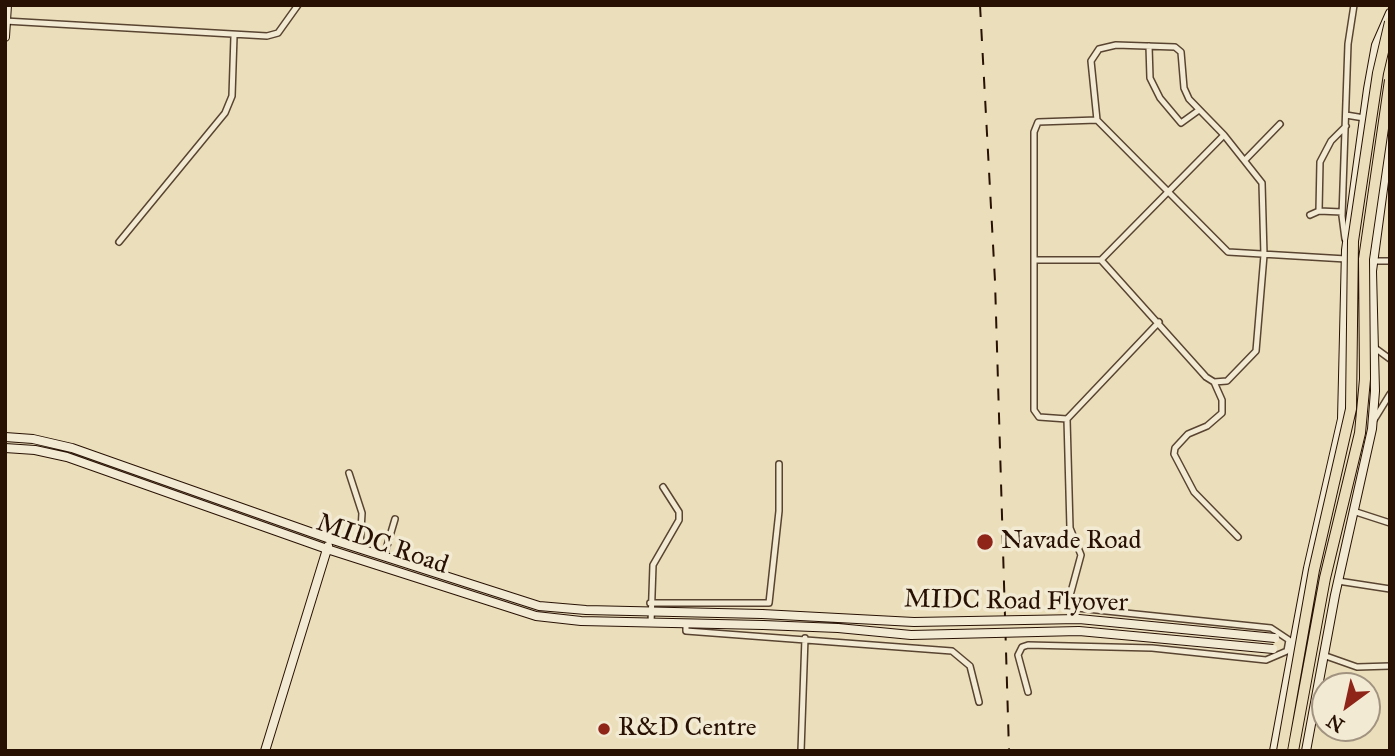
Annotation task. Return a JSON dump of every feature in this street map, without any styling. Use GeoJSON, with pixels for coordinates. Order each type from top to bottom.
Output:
{"type":"FeatureCollection","features":[{"type":"Feature","properties":{"kind":"highway"},"geometry":{"type":"LineString","coordinates":[[1282,751],[1314,570],[1351,409],[1353,241],[1378,73],[1390,22]]}},
{"type":"Feature","properties":{"kind":"highway"},"geometry":{"type":"LineString","coordinates":[[1293,751],[1325,578],[1360,432],[1365,379],[1364,259],[1390,80]]}},
{"type":"Feature","properties":{"kind":"main road"},"geometry":{"type":"LineString","coordinates":[[5,37],[7,5]]}},
{"type":"Feature","properties":{"kind":"main road"},"geometry":{"type":"LineString","coordinates":[[1274,751],[1291,641],[1342,419],[1346,246],[1376,45],[1390,13]]}},
{"type":"Feature","properties":{"kind":"main road"},"geometry":{"type":"LineString","coordinates":[[1306,751],[1323,655],[1372,423],[1374,261],[1390,137]]}},
{"type":"Feature","properties":{"kind":"main road","name":"MIDC Road"},"geometry":{"type":"LineString","coordinates":[[5,437],[33,439],[72,448],[330,539],[539,606],[650,607],[759,614]]}},
{"type":"Feature","properties":{"kind":"main road","name":"MIDC Road"},"geometry":{"type":"LineString","coordinates":[[5,448],[35,450],[67,457],[327,549],[536,616],[651,623],[760,625]]}},
{"type":"Feature","properties":{"kind":"main road"},"geometry":{"type":"LineString","coordinates":[[265,751],[330,539]]}},
{"type":"Feature","properties":{"kind":"main road"},"geometry":{"type":"LineString","coordinates":[[759,614],[760,625]]}},
{"type":"Feature","properties":{"kind":"main road","name":"MIDC Road Flyover"},"geometry":{"type":"LineString","coordinates":[[759,614],[914,622],[1079,619],[1275,638],[1317,649],[1323,655],[1315,658],[1273,649],[1079,631],[911,635],[838,628],[760,625]]}},
{"type":"Feature","properties":{"kind":"street"},"geometry":{"type":"LineString","coordinates":[[6,21],[234,36],[278,33],[298,5]]}},
{"type":"Feature","properties":{"kind":"street"},"geometry":{"type":"LineString","coordinates":[[1346,246],[1342,212],[1348,44],[1354,5]]}},
{"type":"Feature","properties":{"kind":"street"},"geometry":{"type":"LineString","coordinates":[[119,242],[230,105],[234,36]]}},
{"type":"Feature","properties":{"kind":"street"},"geometry":{"type":"LineString","coordinates":[[1214,382],[1227,381],[1256,351],[1264,254],[1262,183],[1224,135],[1186,94],[1181,52],[1175,47],[1116,45],[1095,52],[1091,61],[1097,120],[1228,251],[1264,254],[1374,261],[1390,261]]}},
{"type":"Feature","properties":{"kind":"street"},"geometry":{"type":"LineString","coordinates":[[1149,46],[1150,78],[1160,98],[1181,123],[1199,110]]}},
{"type":"Feature","properties":{"kind":"street"},"geometry":{"type":"LineString","coordinates":[[1346,115],[1364,118]]}},
{"type":"Feature","properties":{"kind":"street"},"geometry":{"type":"LineString","coordinates":[[1067,419],[1039,418],[1034,410],[1036,126],[1042,120],[1097,120]]}},
{"type":"Feature","properties":{"kind":"street"},"geometry":{"type":"LineString","coordinates":[[1245,160],[1280,124]]}},
{"type":"Feature","properties":{"kind":"street"},"geometry":{"type":"LineString","coordinates":[[1319,211],[1321,162],[1331,141],[1346,126]]}},
{"type":"Feature","properties":{"kind":"street"},"geometry":{"type":"LineString","coordinates":[[1034,260],[1101,260],[1224,135]]}},
{"type":"Feature","properties":{"kind":"street"},"geometry":{"type":"LineString","coordinates":[[1310,215],[1319,211],[1342,212]]}},
{"type":"Feature","properties":{"kind":"street"},"geometry":{"type":"LineString","coordinates":[[1101,260],[1206,377],[1214,382],[1222,400],[1222,413],[1208,426],[1188,433],[1175,448],[1174,454],[1194,492],[1238,537]]}},
{"type":"Feature","properties":{"kind":"street"},"geometry":{"type":"LineString","coordinates":[[1159,322],[1067,419],[1070,528],[1081,555],[1068,603],[1077,608],[1271,628],[1291,641]]}},
{"type":"Feature","properties":{"kind":"street"},"geometry":{"type":"LineString","coordinates":[[1375,348],[1390,359]]}},
{"type":"Feature","properties":{"kind":"street"},"geometry":{"type":"LineString","coordinates":[[1372,423],[1389,399]]}},
{"type":"Feature","properties":{"kind":"street"},"geometry":{"type":"LineString","coordinates":[[650,607],[769,603],[779,511],[779,464]]}},
{"type":"Feature","properties":{"kind":"street"},"geometry":{"type":"LineString","coordinates":[[349,472],[362,513],[360,548]]}},
{"type":"Feature","properties":{"kind":"street"},"geometry":{"type":"LineString","coordinates":[[651,623],[653,565],[679,520],[678,512],[663,487]]}},
{"type":"Feature","properties":{"kind":"street"},"geometry":{"type":"LineString","coordinates":[[1353,511],[1390,523]]}},
{"type":"Feature","properties":{"kind":"street"},"geometry":{"type":"LineString","coordinates":[[384,556],[395,519]]}},
{"type":"Feature","properties":{"kind":"street"},"geometry":{"type":"LineString","coordinates":[[1338,581],[1390,589]]}},
{"type":"Feature","properties":{"kind":"street"},"geometry":{"type":"LineString","coordinates":[[685,624],[685,631],[952,650],[970,666],[979,702]]}},
{"type":"Feature","properties":{"kind":"street"},"geometry":{"type":"LineString","coordinates":[[801,751],[805,638]]}},
{"type":"Feature","properties":{"kind":"street"},"geometry":{"type":"LineString","coordinates":[[1028,692],[1018,655],[1022,647],[1028,645],[1152,648],[1266,660],[1289,652]]}},
{"type":"Feature","properties":{"kind":"street"},"geometry":{"type":"LineString","coordinates":[[1323,655],[1357,667],[1390,666]]}},
{"type":"Feature","properties":{"kind":"railway"},"geometry":{"type":"LineString","coordinates":[[980,5],[995,281],[1009,751]]}},
{"type":"Feature","properties":{"kind":"place","name":"Navade Road"},"geometry":{"type":"Point","coordinates":[985,542]}},
{"type":"Feature","properties":{"kind":"place","name":"R&D Centre"},"geometry":{"type":"Point","coordinates":[604,729]}}]}
